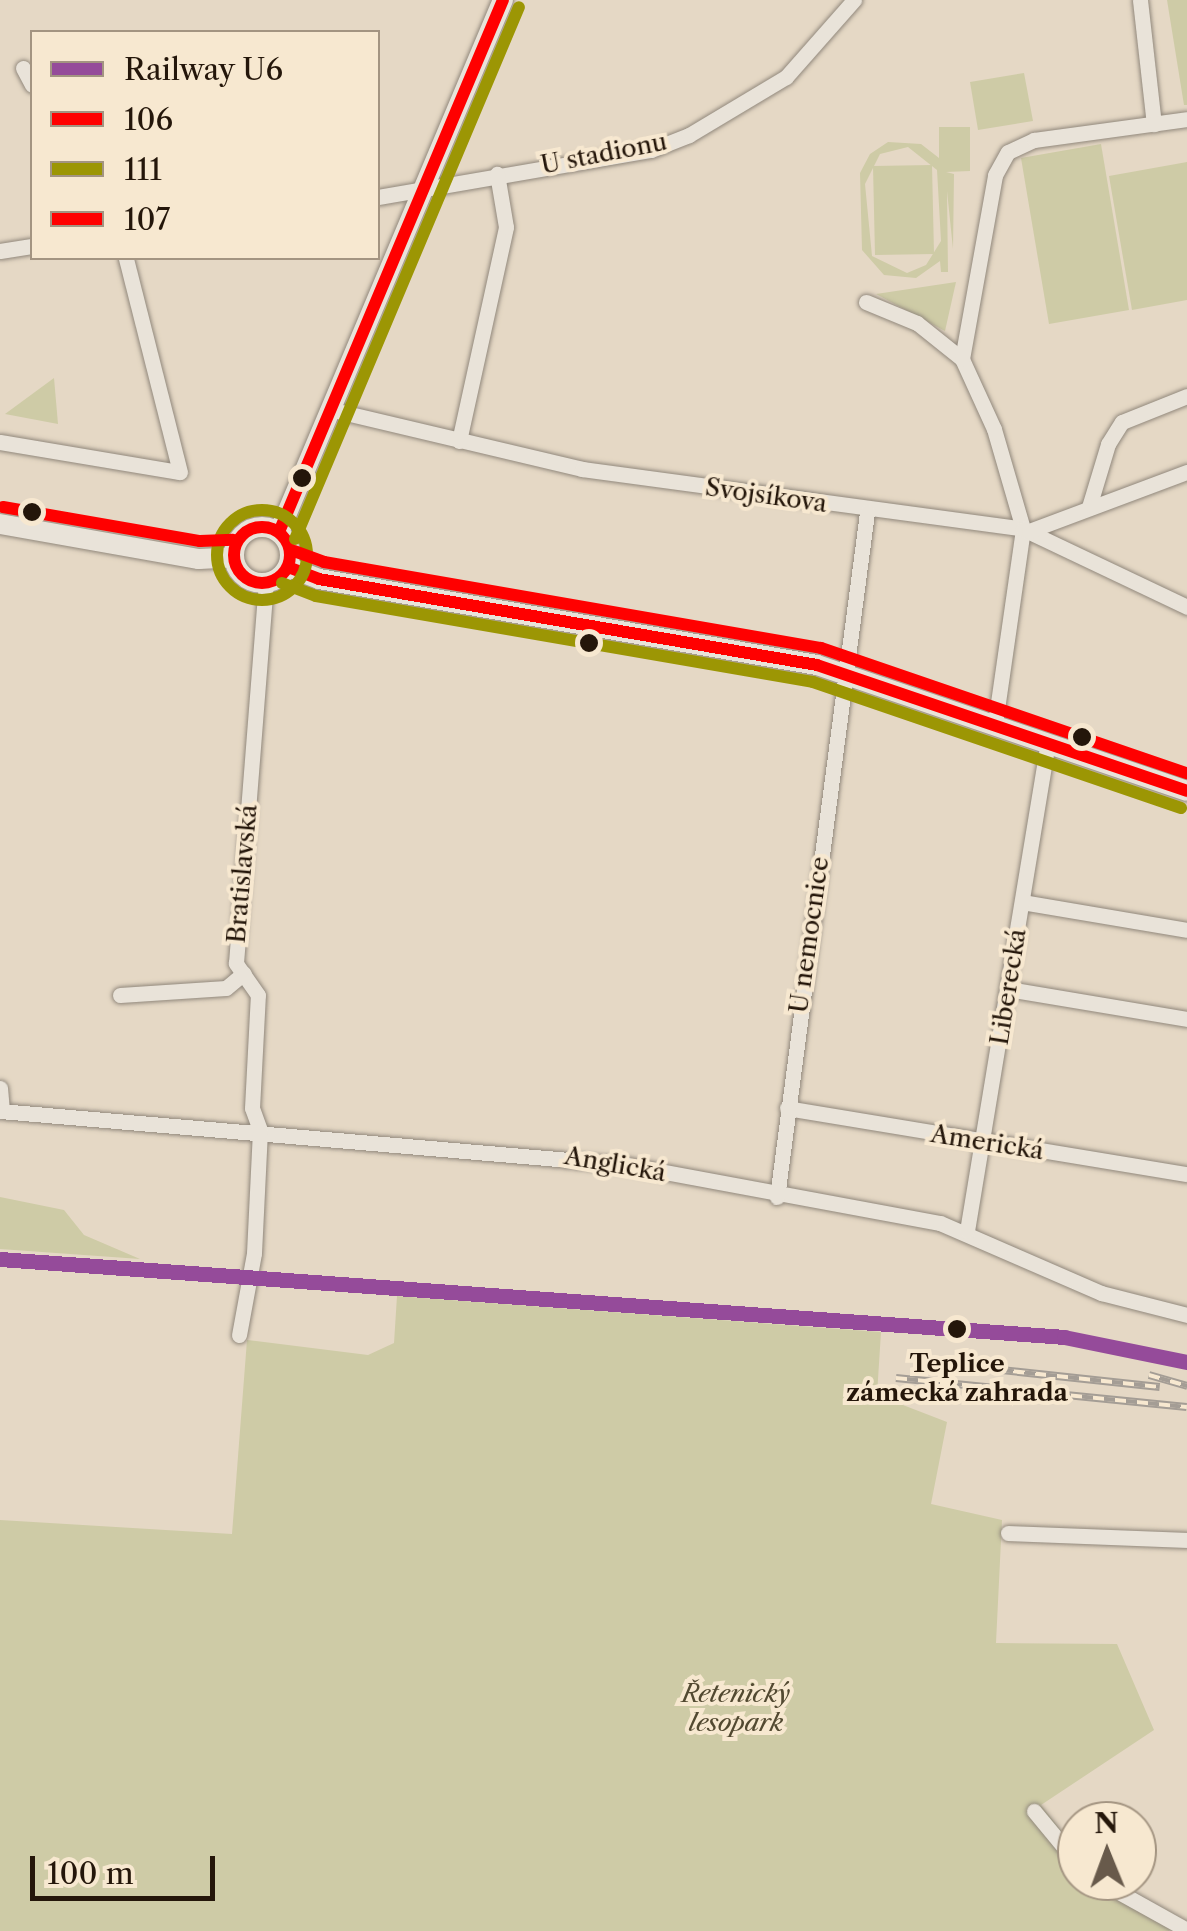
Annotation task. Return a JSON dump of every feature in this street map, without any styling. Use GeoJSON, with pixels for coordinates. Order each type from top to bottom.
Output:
{"type":"FeatureCollection","features":[{"type":"Feature","properties":{"kind":"main road"},"geometry":{"type":"LineString","coordinates":[[279,532],[503,0]]}},
{"type":"Feature","properties":{"kind":"main road"},"geometry":{"type":"LineString","coordinates":[[0,524],[199,559],[234,557]]}},
{"type":"Feature","properties":{"kind":"main road"},"geometry":{"type":"LineString","coordinates":[[247,531],[279,532],[290,550],[288,567],[266,583],[240,573],[234,557],[247,531]]}},
{"type":"Feature","properties":{"kind":"main road"},"geometry":{"type":"LineString","coordinates":[[288,567],[319,579],[846,672],[1187,792]]}},
{"type":"Feature","properties":{"kind":"street","name":"U stadionu"},"geometry":{"type":"LineString","coordinates":[[380,197],[651,150],[720,121],[786,77],[854,0]]}},
{"type":"Feature","properties":{"kind":"street"},"geometry":{"type":"LineString","coordinates":[[1140,0],[1154,124]]}},
{"type":"Feature","properties":{"kind":"street"},"geometry":{"type":"LineString","coordinates":[[23,68],[30,81]]}},
{"type":"Feature","properties":{"kind":"street"},"geometry":{"type":"LineString","coordinates":[[962,359],[996,175],[1008,152],[1034,140],[1187,119]]}},
{"type":"Feature","properties":{"kind":"street"},"geometry":{"type":"LineString","coordinates":[[459,441],[506,227],[497,174]]}},
{"type":"Feature","properties":{"kind":"street"},"geometry":{"type":"LineString","coordinates":[[0,251],[30,246]]}},
{"type":"Feature","properties":{"kind":"street"},"geometry":{"type":"LineString","coordinates":[[0,442],[180,472],[127,260]]}},
{"type":"Feature","properties":{"kind":"street"},"geometry":{"type":"LineString","coordinates":[[866,302],[917,323],[962,359],[994,429],[1026,530],[995,723]]}},
{"type":"Feature","properties":{"kind":"street"},"geometry":{"type":"LineString","coordinates":[[1089,507],[1108,444],[1122,422],[1187,396]]}},
{"type":"Feature","properties":{"kind":"street","name":"Svojsíkova"},"geometry":{"type":"LineString","coordinates":[[333,410],[582,469],[867,512],[1026,530],[1187,607]]}},
{"type":"Feature","properties":{"kind":"street"},"geometry":{"type":"LineString","coordinates":[[1026,530],[1187,472]]}},
{"type":"Feature","properties":{"kind":"street","name":"U nemocnice"},"geometry":{"type":"LineString","coordinates":[[776,1198],[867,512]]}},
{"type":"Feature","properties":{"kind":"street","name":"Bratislavská"},"geometry":{"type":"LineString","coordinates":[[239,1336],[254,1253],[260,1130],[252,1108],[258,995],[236,963],[266,583]]}},
{"type":"Feature","properties":{"kind":"street","name":"Liberecká"},"geometry":{"type":"LineString","coordinates":[[967,1231],[985,1143],[1048,742]]}},
{"type":"Feature","properties":{"kind":"street"},"geometry":{"type":"LineString","coordinates":[[1022,902],[1187,930]]}},
{"type":"Feature","properties":{"kind":"street"},"geometry":{"type":"LineString","coordinates":[[120,996],[226,988],[244,973]]}},
{"type":"Feature","properties":{"kind":"street"},"geometry":{"type":"LineString","coordinates":[[1008,989],[1187,1019]]}},
{"type":"Feature","properties":{"kind":"street"},"geometry":{"type":"LineString","coordinates":[[0,1088],[1,1111]]}},
{"type":"Feature","properties":{"kind":"street","name":"Americká"},"geometry":{"type":"LineString","coordinates":[[786,1108],[1187,1174]]}},
{"type":"Feature","properties":{"kind":"street","name":"Anglická"},"geometry":{"type":"LineString","coordinates":[[1,1111],[556,1155],[967,1231],[1101,1292],[1187,1315]]}},
{"type":"Feature","properties":{"kind":"street"},"geometry":{"type":"LineString","coordinates":[[1008,1534],[1187,1540]]}},
{"type":"Feature","properties":{"kind":"street"},"geometry":{"type":"LineString","coordinates":[[1034,1810],[1057,1838]]}},
{"type":"Feature","properties":{"kind":"street"},"geometry":{"type":"LineString","coordinates":[[1135,1901],[1187,1930]]}},
{"type":"Feature","properties":{"kind":"green space"},"geometry":{"type":"Polygon","coordinates":[[[1167,0],[1187,0],[1187,105],[1184,105],[1167,0]]]}},
{"type":"Feature","properties":{"kind":"green space"},"geometry":{"type":"Polygon","coordinates":[[[1024,73],[1033,121],[978,130],[970,82],[1024,73]]]}},
{"type":"Feature","properties":{"kind":"green space"},"geometry":{"type":"Polygon","coordinates":[[[939,127],[970,127],[970,171],[946,172],[954,174],[953,249],[947,191],[948,272],[941,272],[940,261],[916,278],[884,275],[862,250],[860,173],[870,154],[888,142],[921,144],[939,158],[939,127]],[[908,147],[880,154],[865,184],[872,256],[907,273],[926,265],[941,241],[937,170],[908,147]]]}},
{"type":"Feature","properties":{"kind":"green space"},"geometry":{"type":"Polygon","coordinates":[[[1101,144],[1129,310],[1049,324],[1021,158],[1101,144]]]}},
{"type":"Feature","properties":{"kind":"green space"},"geometry":{"type":"Polygon","coordinates":[[[1187,162],[1187,300],[1132,310],[1109,176],[1187,162]]]}},
{"type":"Feature","properties":{"kind":"green space"},"geometry":{"type":"Polygon","coordinates":[[[932,165],[934,254],[875,255],[873,166],[932,165]]]}},
{"type":"Feature","properties":{"kind":"green space"},"geometry":{"type":"Polygon","coordinates":[[[956,282],[945,331],[876,294],[956,282]]]}},
{"type":"Feature","properties":{"kind":"green space"},"geometry":{"type":"Polygon","coordinates":[[[54,378],[58,424],[5,414],[54,378]]]}},
{"type":"Feature","properties":{"kind":"green space"},"geometry":{"type":"Polygon","coordinates":[[[0,1197],[64,1210],[84,1235],[140,1259],[0,1249],[0,1197]]]}},
{"type":"Feature","properties":{"kind":"green space","name":"Řetenický lesopark"},"geometry":{"type":"Polygon","coordinates":[[[397,1296],[881,1332],[877,1395],[947,1422],[931,1504],[1002,1520],[996,1643],[1117,1644],[1154,1730],[1041,1805],[1057,1825],[1057,1901],[1146,1901],[1175,1919],[1169,1931],[0,1931],[0,1520],[232,1534],[247,1340],[368,1355],[394,1343],[397,1296]]]}},
{"type":"Feature","properties":{"kind":"railway"},"geometry":{"type":"LineString","coordinates":[[926,1362],[1160,1387]]}},
{"type":"Feature","properties":{"kind":"railway"},"geometry":{"type":"LineString","coordinates":[[1149,1375],[1187,1386]]}},
{"type":"Feature","properties":{"kind":"railway"},"geometry":{"type":"LineString","coordinates":[[896,1378],[1187,1407]]}},
{"type":"Feature","properties":{"kind":"rail line","name":"U6"},"geometry":{"type":"LineString","coordinates":[[0,1259],[1064,1337],[1187,1362]]}},
{"type":"Feature","properties":{"kind":"transit line","name":"106"},"geometry":{"type":"LineString","coordinates":[[279,532],[503,0]]}},
{"type":"Feature","properties":{"kind":"transit line","name":"111"},"geometry":{"type":"LineString","coordinates":[[295,539],[519,7]]}},
{"type":"Feature","properties":{"kind":"transit line","name":"107"},"geometry":{"type":"LineString","coordinates":[[3,507],[200,541],[233,540]]}},
{"type":"Feature","properties":{"kind":"transit line","name":"111"},"geometry":{"type":"LineString","coordinates":[[262,510],[279,513],[294,523],[304,538],[307,555],[304,572],[294,587],[279,597],[262,600],[245,597],[230,587],[220,572],[217,555],[220,538],[230,523],[245,513],[262,510]]}},
{"type":"Feature","properties":{"kind":"transit line","name":"106"},"geometry":{"type":"LineString","coordinates":[[262,527],[282,535],[290,555],[282,575],[262,583],[242,575],[234,555],[242,535],[262,527]]}},
{"type":"Feature","properties":{"kind":"transit line","name":"107"},"geometry":{"type":"LineString","coordinates":[[294,551],[324,562],[821,648],[1187,773]]}},
{"type":"Feature","properties":{"kind":"transit line","name":"106"},"geometry":{"type":"LineString","coordinates":[[288,567],[319,579],[817,665],[1187,791]]}},
{"type":"Feature","properties":{"kind":"transit line","name":"111"},"geometry":{"type":"LineString","coordinates":[[282,583],[316,596],[813,682],[1181,808]]}},
{"type":"Feature","properties":{"kind":"place","name":"Teplice zámecká zahrada"},"geometry":{"type":"Point","coordinates":[957,1329]}}]}
